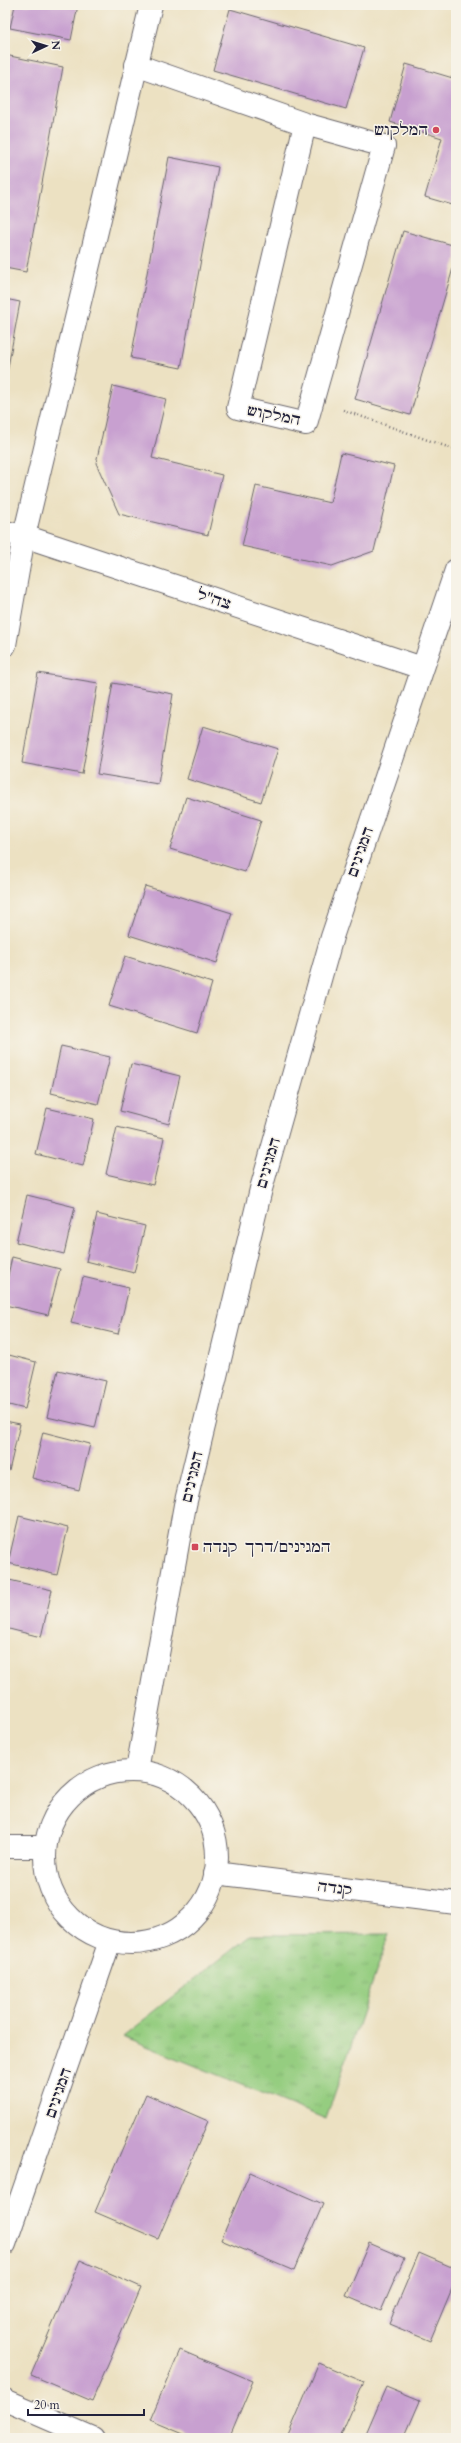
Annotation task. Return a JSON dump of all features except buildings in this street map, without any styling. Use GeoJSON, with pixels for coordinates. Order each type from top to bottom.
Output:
{"type":"FeatureCollection","features":[{"type":"Feature","properties":{"kind":"street"},"geometry":{"type":"LineString","coordinates":[[5,644],[15,534],[151,5]]}},
{"type":"Feature","properties":{"kind":"street","name":"המלקוש"},"geometry":{"type":"LineString","coordinates":[[136,65],[305,124],[384,146],[306,424],[238,408],[305,124]]}},
{"type":"Feature","properties":{"kind":"street","name":"צה\"ל"},"geometry":{"type":"LineString","coordinates":[[15,534],[422,668]]}},
{"type":"Feature","properties":{"kind":"street","name":"המגינים"},"geometry":{"type":"LineString","coordinates":[[137,1770],[185,1505],[261,1189],[332,937],[456,570]]}},
{"type":"Feature","properties":{"kind":"street"},"geometry":{"type":"LineString","coordinates":[[137,1770],[165,1778],[189,1794],[207,1817],[216,1844],[215,1873],[206,1899],[188,1921],[165,1936],[138,1943],[110,1941],[87,1932],[68,1916],[57,1901],[46,1872],[45,1847],[52,1821],[66,1799],[86,1782],[111,1773],[137,1770]]}},
{"type":"Feature","properties":{"kind":"street"},"geometry":{"type":"LineString","coordinates":[[5,1847],[45,1847]]}},
{"type":"Feature","properties":{"kind":"street","name":"קנדה"},"geometry":{"type":"LineString","coordinates":[[215,1873],[456,1903]]}},
{"type":"Feature","properties":{"kind":"street","name":"המגינים"},"geometry":{"type":"LineString","coordinates":[[5,2244],[110,1941]]}},
{"type":"Feature","properties":{"kind":"street"},"geometry":{"type":"LineString","coordinates":[[5,2400],[93,2438]]}},
{"type":"Feature","properties":{"kind":"path"},"geometry":{"type":"LineString","coordinates":[[313,399],[456,450]]}},
{"type":"Feature","properties":{"kind":"green space"},"geometry":{"type":"Polygon","coordinates":[[[389,1934],[326,2119],[122,2036],[251,1935],[389,1934]]]}},
{"type":"Feature","properties":{"kind":"place","name":"המלקוש"},"geometry":{"type":"Point","coordinates":[436,130]}},
{"type":"Feature","properties":{"kind":"place","name":"המגינים/דרך קנדה"},"geometry":{"type":"Point","coordinates":[195,1547]}}]}
